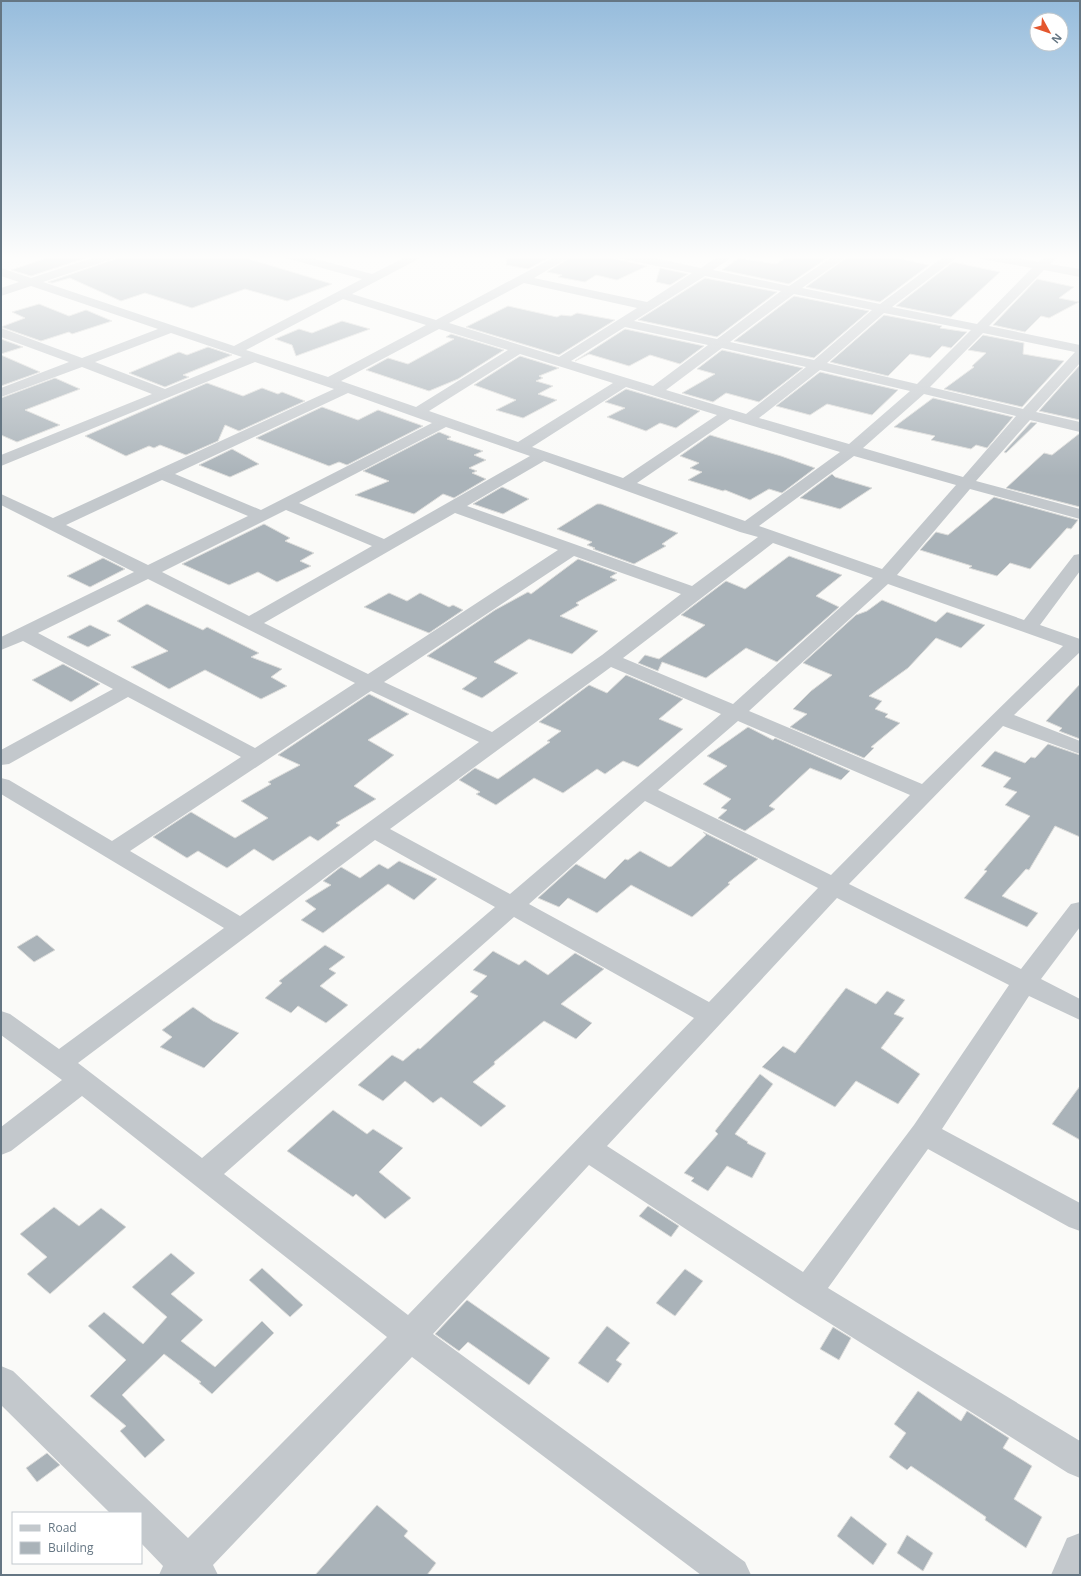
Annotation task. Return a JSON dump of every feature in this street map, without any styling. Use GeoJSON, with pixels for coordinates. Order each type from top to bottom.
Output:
{"type":"FeatureCollection","features":[{"type":"Feature","properties":{"kind":"street"},"geometry":{"type":"LineString","coordinates":[[1,393],[170,329],[347,388],[625,484],[1078,645],[1000,717],[834,886],[713,1016],[586,1148],[189,1572],[142,1519]]}},
{"type":"Feature","properties":{"kind":"street"},"geometry":{"type":"LineString","coordinates":[[234,351],[276,329]]}},
{"type":"Feature","properties":{"kind":"street"},"geometry":{"type":"LineString","coordinates":[[329,382],[428,329]]}},
{"type":"Feature","properties":{"kind":"street"},"geometry":{"type":"LineString","coordinates":[[450,329],[559,363],[965,484],[1080,514]]}},
{"type":"Feature","properties":{"kind":"street"},"geometry":{"type":"LineString","coordinates":[[559,363],[612,329]]}},
{"type":"Feature","properties":{"kind":"street"},"geometry":{"type":"LineString","coordinates":[[652,329],[817,365],[1080,427]]}},
{"type":"Feature","properties":{"kind":"street"},"geometry":{"type":"LineString","coordinates":[[655,391],[739,329]]}},
{"type":"Feature","properties":{"kind":"street"},"geometry":{"type":"LineString","coordinates":[[750,419],[817,365],[858,329]]}},
{"type":"Feature","properties":{"kind":"street"},"geometry":{"type":"LineString","coordinates":[[746,528],[852,450],[920,390],[980,329],[1080,349]]}},
{"type":"Feature","properties":{"kind":"street"},"geometry":{"type":"LineString","coordinates":[[4,336],[81,362],[166,394]]}},
{"type":"Feature","properties":{"kind":"street"},"geometry":{"type":"LineString","coordinates":[[416,412],[518,350]]}},
{"type":"Feature","properties":{"kind":"street"},"geometry":{"type":"LineString","coordinates":[[203,1175],[643,791],[735,713],[885,577],[965,484],[1080,355]]}},
{"type":"Feature","properties":{"kind":"street"},"geometry":{"type":"LineString","coordinates":[[1,461],[254,357]]}},
{"type":"Feature","properties":{"kind":"street"},"geometry":{"type":"LineString","coordinates":[[519,448],[624,382]]}},
{"type":"Feature","properties":{"kind":"street"},"geometry":{"type":"LineString","coordinates":[[52,525],[347,388]]}},
{"type":"Feature","properties":{"kind":"street"},"geometry":{"type":"LineString","coordinates":[[625,484],[729,413]]}},
{"type":"Feature","properties":{"kind":"street"},"geometry":{"type":"LineString","coordinates":[[1,644],[286,504],[445,422]]}},
{"type":"Feature","properties":{"kind":"street"},"geometry":{"type":"LineString","coordinates":[[250,623],[542,456]]}},
{"type":"Feature","properties":{"kind":"street"},"geometry":{"type":"LineString","coordinates":[[162,474],[262,516]]}},
{"type":"Feature","properties":{"kind":"street"},"geometry":{"type":"LineString","coordinates":[[1,499],[370,682],[494,740]]}},
{"type":"Feature","properties":{"kind":"street"},"geometry":{"type":"LineString","coordinates":[[286,504],[386,546]]}},
{"type":"Feature","properties":{"kind":"street"},"geometry":{"type":"LineString","coordinates":[[455,507],[694,593]]}},
{"type":"Feature","properties":{"kind":"street"},"geometry":{"type":"LineString","coordinates":[[1,1143],[70,1072],[240,928],[494,740],[609,659],[771,536]]}},
{"type":"Feature","properties":{"kind":"street"},"geometry":{"type":"LineString","coordinates":[[112,852],[572,549]]}},
{"type":"Feature","properties":{"kind":"street"},"geometry":{"type":"LineString","coordinates":[[1028,628],[1080,559]]}},
{"type":"Feature","properties":{"kind":"street"},"geometry":{"type":"LineString","coordinates":[[23,634],[256,757]]}},
{"type":"Feature","properties":{"kind":"street"},"geometry":{"type":"LineString","coordinates":[[609,659],[926,794]]}},
{"type":"Feature","properties":{"kind":"street"},"geometry":{"type":"LineString","coordinates":[[1,759],[128,689]]}},
{"type":"Feature","properties":{"kind":"street"},"geometry":{"type":"LineString","coordinates":[[1000,717],[1080,748]]}},
{"type":"Feature","properties":{"kind":"street"},"geometry":{"type":"LineString","coordinates":[[1,785],[240,928]]}},
{"type":"Feature","properties":{"kind":"street"},"geometry":{"type":"LineString","coordinates":[[643,791],[1080,1010]]}},
{"type":"Feature","properties":{"kind":"street"},"geometry":{"type":"LineString","coordinates":[[374,830],[713,1016]]}},
{"type":"Feature","properties":{"kind":"street"},"geometry":{"type":"LineString","coordinates":[[807,1292],[924,1133],[1024,983],[1080,910]]}},
{"type":"Feature","properties":{"kind":"street"},"geometry":{"type":"LineString","coordinates":[[1,1021],[70,1072],[410,1336],[732,1575]]}},
{"type":"Feature","properties":{"kind":"street"},"geometry":{"type":"LineString","coordinates":[[924,1133],[1080,1218]]}},
{"type":"Feature","properties":{"kind":"street"},"geometry":{"type":"LineString","coordinates":[[586,1148],[807,1292],[1080,1461]]}},
{"type":"Feature","properties":{"kind":"street"},"geometry":{"type":"LineString","coordinates":[[1,1382],[135,1512]]}},
{"type":"Feature","properties":{"kind":"street"},"geometry":{"type":"LineString","coordinates":[[1070,1575],[1080,1551]]}},
{"type":"Feature","properties":{"kind":"building"},"geometry":{"type":"Polygon","coordinates":[[[5,329],[89,329],[72,334],[69,332],[41,341],[5,329]]]}},
{"type":"Feature","properties":{"kind":"building"},"geometry":{"type":"Polygon","coordinates":[[[299,329],[312,333],[323,329],[370,329],[296,356],[292,345],[275,339],[299,329]]]}},
{"type":"Feature","properties":{"kind":"building"},"geometry":{"type":"Polygon","coordinates":[[[471,329],[601,329],[559,355],[471,329]]]}},
{"type":"Feature","properties":{"kind":"building"},"geometry":{"type":"Polygon","coordinates":[[[625,329],[704,346],[680,364],[650,355],[629,366],[589,354],[575,361],[625,329]]]}},
{"type":"Feature","properties":{"kind":"building"},"geometry":{"type":"Polygon","coordinates":[[[678,329],[728,329],[717,337],[678,329]]]}},
{"type":"Feature","properties":{"kind":"building"},"geometry":{"type":"Polygon","coordinates":[[[751,329],[848,329],[814,358],[734,341],[751,329]]]}},
{"type":"Feature","properties":{"kind":"building"},"geometry":{"type":"Polygon","coordinates":[[[868,329],[944,329],[967,332],[951,348],[942,346],[930,358],[910,354],[888,376],[830,362],[868,329]]]}},
{"type":"Feature","properties":{"kind":"building"},"geometry":{"type":"Polygon","coordinates":[[[1009,329],[1028,329],[1025,332],[1009,329]]]}},
{"type":"Feature","properties":{"kind":"building"},"geometry":{"type":"Polygon","coordinates":[[[451,334],[504,350],[458,379],[429,391],[366,370],[388,358],[408,364],[454,339],[446,337],[451,334]]]}},
{"type":"Feature","properties":{"kind":"building"},"geometry":{"type":"Polygon","coordinates":[[[983,335],[1024,343],[1023,354],[1064,361],[1022,407],[944,389],[974,367],[972,366],[986,353],[968,350],[983,335]]]}},
{"type":"Feature","properties":{"kind":"building"},"geometry":{"type":"Polygon","coordinates":[[[1,339],[23,347],[1,354],[1,339]]]}},
{"type":"Feature","properties":{"kind":"building"},"geometry":{"type":"Polygon","coordinates":[[[208,347],[232,355],[183,375],[189,377],[165,387],[129,373],[179,352],[187,355],[208,347]]]}},
{"type":"Feature","properties":{"kind":"building"},"geometry":{"type":"Polygon","coordinates":[[[722,350],[803,368],[759,402],[726,393],[713,402],[682,393],[715,374],[697,369],[722,350]]]}},
{"type":"Feature","properties":{"kind":"building"},"geometry":{"type":"Polygon","coordinates":[[[1,355],[40,372],[1,386],[1,355]]]}},
{"type":"Feature","properties":{"kind":"building"},"geometry":{"type":"Polygon","coordinates":[[[520,356],[559,368],[539,376],[543,378],[536,381],[553,386],[538,394],[557,400],[523,418],[496,410],[516,400],[474,385],[520,356]]]}},
{"type":"Feature","properties":{"kind":"building"},"geometry":{"type":"Polygon","coordinates":[[[1080,365],[1080,420],[1039,411],[1080,365]]]}},
{"type":"Feature","properties":{"kind":"building"},"geometry":{"type":"Polygon","coordinates":[[[820,372],[898,390],[872,415],[827,404],[810,415],[776,406],[820,372]]]}},
{"type":"Feature","properties":{"kind":"building"},"geometry":{"type":"Polygon","coordinates":[[[55,378],[80,389],[25,410],[60,425],[17,442],[1,435],[1,398],[55,378]]]}},
{"type":"Feature","properties":{"kind":"building"},"geometry":{"type":"Polygon","coordinates":[[[207,383],[243,396],[262,388],[278,394],[282,392],[305,401],[239,431],[225,425],[218,441],[186,455],[160,445],[154,448],[149,446],[126,456],[85,436],[207,383]]]}},
{"type":"Feature","properties":{"kind":"building"},"geometry":{"type":"Polygon","coordinates":[[[626,389],[700,411],[676,428],[660,423],[646,431],[607,417],[625,408],[605,402],[626,389]]]}},
{"type":"Feature","properties":{"kind":"building"},"geometry":{"type":"Polygon","coordinates":[[[933,398],[1013,417],[987,448],[976,445],[971,449],[931,440],[935,436],[894,427],[933,398]]]}},
{"type":"Feature","properties":{"kind":"building"},"geometry":{"type":"Polygon","coordinates":[[[322,407],[358,420],[378,410],[423,426],[347,465],[339,462],[329,466],[256,438],[322,407]]]}},
{"type":"Feature","properties":{"kind":"building"},"geometry":{"type":"Polygon","coordinates":[[[1031,422],[1037,423],[1006,453],[1004,452],[1031,422]]]}},
{"type":"Feature","properties":{"kind":"building"},"geometry":{"type":"Polygon","coordinates":[[[439,432],[451,437],[447,439],[483,451],[474,455],[486,460],[469,468],[477,471],[472,473],[486,479],[454,498],[443,494],[414,514],[355,495],[389,481],[363,471],[439,432]]]}},
{"type":"Feature","properties":{"kind":"building"},"geometry":{"type":"Polygon","coordinates":[[[1080,433],[1080,507],[1006,488],[1044,453],[1052,455],[1080,433]]]}},
{"type":"Feature","properties":{"kind":"building"},"geometry":{"type":"Polygon","coordinates":[[[710,435],[781,456],[815,468],[782,493],[769,489],[750,500],[725,490],[723,491],[688,480],[702,472],[690,468],[699,463],[680,456],[710,435]]]}},
{"type":"Feature","properties":{"kind":"building"},"geometry":{"type":"Polygon","coordinates":[[[232,449],[259,464],[230,477],[199,465],[232,449]]]}},
{"type":"Feature","properties":{"kind":"building"},"geometry":{"type":"Polygon","coordinates":[[[832,474],[835,477],[872,488],[840,509],[800,498],[832,474]]]}},
{"type":"Feature","properties":{"kind":"building"},"geometry":{"type":"Polygon","coordinates":[[[502,487],[529,499],[503,514],[473,504],[502,487]]]}},
{"type":"Feature","properties":{"kind":"building"},"geometry":{"type":"Polygon","coordinates":[[[994,497],[1078,520],[1071,529],[1067,528],[1030,569],[1010,563],[997,576],[969,568],[972,566],[920,550],[936,532],[948,535],[994,497]]]}},
{"type":"Feature","properties":{"kind":"building"},"geometry":{"type":"Polygon","coordinates":[[[597,504],[601,504],[678,533],[662,544],[666,546],[634,564],[593,549],[595,548],[587,545],[592,542],[557,529],[597,504]]]}},
{"type":"Feature","properties":{"kind":"building"},"geometry":{"type":"Polygon","coordinates":[[[264,524],[290,538],[285,541],[314,553],[300,561],[311,566],[277,582],[258,572],[229,585],[182,564],[264,524]]]}},
{"type":"Feature","properties":{"kind":"building"},"geometry":{"type":"Polygon","coordinates":[[[789,556],[842,575],[816,596],[839,607],[777,662],[746,648],[706,678],[662,662],[658,671],[638,663],[645,655],[659,659],[705,625],[681,615],[726,581],[745,589],[789,556]]]}},
{"type":"Feature","properties":{"kind":"building"},"geometry":{"type":"Polygon","coordinates":[[[103,558],[125,569],[90,587],[67,576],[103,558]]]}},
{"type":"Feature","properties":{"kind":"building"},"geometry":{"type":"Polygon","coordinates":[[[578,559],[617,573],[610,577],[617,580],[576,603],[579,605],[560,616],[598,631],[572,654],[529,639],[494,662],[518,673],[482,698],[462,689],[477,678],[427,656],[495,610],[528,592],[531,594],[578,559]]]}},
{"type":"Feature","properties":{"kind":"building"},"geometry":{"type":"Polygon","coordinates":[[[389,593],[407,601],[420,593],[449,607],[453,605],[463,610],[429,633],[364,607],[389,593]]]}},
{"type":"Feature","properties":{"kind":"building"},"geometry":{"type":"Polygon","coordinates":[[[882,600],[936,622],[947,612],[985,625],[961,648],[936,638],[908,668],[869,696],[882,701],[875,709],[888,714],[885,717],[900,723],[871,747],[874,748],[864,758],[790,727],[807,714],[793,709],[811,691],[832,675],[803,663],[856,615],[867,611],[882,600]]]}},
{"type":"Feature","properties":{"kind":"building"},"geometry":{"type":"Polygon","coordinates":[[[147,604],[203,630],[207,627],[259,653],[251,657],[282,669],[271,677],[287,686],[261,699],[205,670],[169,689],[131,667],[168,651],[117,621],[147,604]]]}},
{"type":"Feature","properties":{"kind":"building"},"geometry":{"type":"Polygon","coordinates":[[[90,625],[111,635],[88,647],[67,637],[90,625]]]}},
{"type":"Feature","properties":{"kind":"building"},"geometry":{"type":"Polygon","coordinates":[[[63,664],[100,684],[71,702],[32,680],[63,664]]]}},
{"type":"Feature","properties":{"kind":"building"},"geometry":{"type":"Polygon","coordinates":[[[626,675],[683,699],[659,719],[683,729],[638,767],[623,761],[605,774],[597,769],[563,793],[534,778],[496,805],[476,794],[480,792],[459,780],[475,768],[498,779],[550,742],[547,741],[561,731],[539,722],[589,685],[607,693],[626,675]]]}},
{"type":"Feature","properties":{"kind":"building"},"geometry":{"type":"Polygon","coordinates":[[[1080,684],[1080,739],[1059,731],[1062,728],[1046,721],[1080,684]]]}},
{"type":"Feature","properties":{"kind":"building"},"geometry":{"type":"Polygon","coordinates":[[[369,694],[409,714],[368,740],[394,755],[354,786],[376,799],[336,823],[340,825],[318,841],[310,836],[273,861],[254,849],[227,868],[198,851],[187,858],[153,837],[191,812],[235,838],[268,818],[241,801],[271,784],[268,782],[300,765],[278,755],[369,694]]]}},
{"type":"Feature","properties":{"kind":"building"},"geometry":{"type":"Polygon","coordinates":[[[748,727],[773,740],[775,738],[850,771],[841,780],[810,768],[769,806],[775,809],[745,831],[718,818],[727,810],[721,808],[731,799],[703,784],[727,766],[707,756],[748,727]]]}},
{"type":"Feature","properties":{"kind":"building"},"geometry":{"type":"Polygon","coordinates":[[[1048,744],[1080,755],[1080,837],[1055,826],[1029,870],[1026,869],[1002,896],[1038,913],[1027,927],[964,898],[987,871],[984,870],[1030,816],[1005,805],[1017,792],[1003,787],[1011,778],[981,766],[995,751],[1025,763],[1031,757],[1035,758],[1048,744]]]}},
{"type":"Feature","properties":{"kind":"building"},"geometry":{"type":"Polygon","coordinates":[[[703,832],[758,859],[728,883],[730,884],[692,917],[631,885],[597,913],[568,898],[559,907],[538,898],[576,864],[605,879],[625,859],[628,860],[640,851],[669,867],[672,866],[706,835],[703,832]]]}},
{"type":"Feature","properties":{"kind":"building"},"geometry":{"type":"Polygon","coordinates":[[[399,861],[437,879],[414,900],[388,884],[323,933],[301,920],[316,909],[305,901],[331,885],[323,881],[341,867],[360,878],[379,864],[388,869],[399,861]]]}},
{"type":"Feature","properties":{"kind":"building"},"geometry":{"type":"Polygon","coordinates":[[[37,935],[55,950],[34,962],[17,947],[37,935]]]}},
{"type":"Feature","properties":{"kind":"building"},"geometry":{"type":"Polygon","coordinates":[[[325,945],[345,957],[329,969],[336,973],[320,986],[348,1005],[326,1023],[298,1006],[291,1013],[265,998],[282,983],[279,981],[325,945]]]}},
{"type":"Feature","properties":{"kind":"building"},"geometry":{"type":"Polygon","coordinates":[[[493,951],[519,965],[525,960],[548,975],[575,953],[604,969],[561,1004],[592,1023],[576,1039],[544,1021],[494,1062],[495,1064],[473,1082],[506,1106],[481,1127],[441,1097],[433,1103],[405,1081],[383,1101],[358,1085],[392,1055],[403,1061],[418,1048],[420,1049],[478,996],[470,992],[487,976],[473,970],[493,951]]]}},
{"type":"Feature","properties":{"kind":"building"},"geometry":{"type":"Polygon","coordinates":[[[846,988],[876,1004],[887,991],[905,1000],[894,1014],[904,1018],[881,1048],[920,1074],[898,1104],[856,1081],[835,1107],[762,1067],[783,1046],[795,1053],[846,988]]]}},
{"type":"Feature","properties":{"kind":"building"},"geometry":{"type":"Polygon","coordinates":[[[193,1007],[213,1021],[239,1033],[204,1068],[160,1047],[172,1037],[162,1030],[193,1007]]]}},
{"type":"Feature","properties":{"kind":"building"},"geometry":{"type":"Polygon","coordinates":[[[760,1074],[773,1084],[735,1134],[748,1142],[747,1143],[766,1153],[752,1178],[727,1166],[708,1191],[691,1181],[694,1178],[684,1173],[718,1134],[715,1131],[760,1074]]]}},
{"type":"Feature","properties":{"kind":"building"},"geometry":{"type":"Polygon","coordinates":[[[1080,1086],[1080,1140],[1052,1124],[1080,1086]]]}},
{"type":"Feature","properties":{"kind":"building"},"geometry":{"type":"Polygon","coordinates":[[[333,1110],[367,1134],[373,1129],[403,1148],[379,1172],[411,1198],[385,1219],[356,1194],[353,1197],[287,1151],[333,1110]]]}},
{"type":"Feature","properties":{"kind":"building"},"geometry":{"type":"Polygon","coordinates":[[[648,1206],[679,1226],[671,1237],[639,1216],[648,1206]]]}},
{"type":"Feature","properties":{"kind":"building"},"geometry":{"type":"Polygon","coordinates":[[[54,1207],[79,1226],[101,1208],[126,1227],[50,1294],[27,1274],[47,1257],[20,1234],[54,1207]]]}},
{"type":"Feature","properties":{"kind":"building"},"geometry":{"type":"Polygon","coordinates":[[[171,1253],[195,1273],[171,1294],[203,1320],[181,1341],[215,1367],[262,1321],[274,1333],[212,1394],[199,1383],[201,1382],[164,1354],[122,1395],[165,1440],[145,1458],[120,1431],[126,1426],[90,1396],[126,1360],[88,1326],[104,1312],[143,1344],[167,1317],[132,1287],[171,1253]]]}},
{"type":"Feature","properties":{"kind":"building"},"geometry":{"type":"Polygon","coordinates":[[[262,1268],[303,1305],[290,1317],[249,1280],[262,1268]]]}},
{"type":"Feature","properties":{"kind":"building"},"geometry":{"type":"Polygon","coordinates":[[[685,1269],[703,1281],[675,1316],[656,1303],[685,1269]]]}},
{"type":"Feature","properties":{"kind":"building"},"geometry":{"type":"Polygon","coordinates":[[[467,1300],[550,1358],[529,1385],[468,1342],[459,1351],[435,1334],[467,1300]]]}},
{"type":"Feature","properties":{"kind":"building"},"geometry":{"type":"Polygon","coordinates":[[[607,1326],[630,1343],[616,1360],[622,1364],[608,1383],[578,1363],[607,1326]]]}},
{"type":"Feature","properties":{"kind":"building"},"geometry":{"type":"Polygon","coordinates":[[[833,1327],[851,1338],[839,1360],[820,1349],[833,1327]]]}},
{"type":"Feature","properties":{"kind":"building"},"geometry":{"type":"Polygon","coordinates":[[[918,1391],[961,1421],[967,1411],[1009,1438],[1003,1448],[1032,1466],[1014,1499],[1042,1517],[1026,1548],[985,1520],[986,1517],[911,1466],[907,1470],[889,1457],[906,1433],[894,1424],[918,1391]]]}},
{"type":"Feature","properties":{"kind":"building"},"geometry":{"type":"Polygon","coordinates":[[[47,1453],[60,1465],[37,1482],[26,1468],[47,1453]]]}},
{"type":"Feature","properties":{"kind":"building"},"geometry":{"type":"Polygon","coordinates":[[[377,1505],[408,1531],[404,1536],[436,1563],[427,1575],[315,1575],[377,1505]]]}},
{"type":"Feature","properties":{"kind":"building"},"geometry":{"type":"Polygon","coordinates":[[[851,1516],[887,1544],[873,1565],[837,1536],[851,1516]]]}},
{"type":"Feature","properties":{"kind":"building"},"geometry":{"type":"Polygon","coordinates":[[[907,1535],[933,1553],[923,1571],[897,1553],[907,1535]]]}}]}
